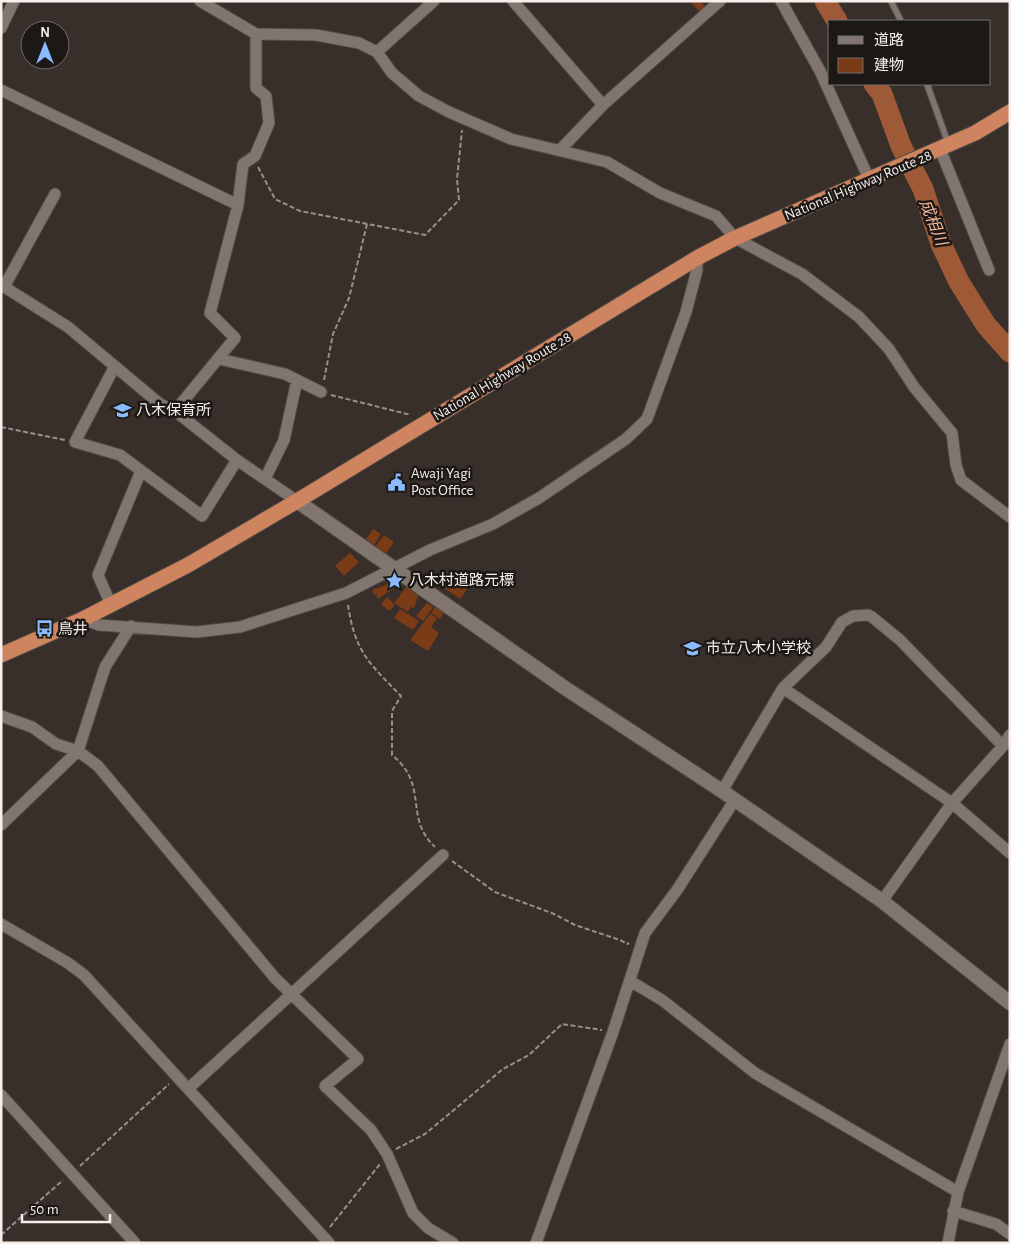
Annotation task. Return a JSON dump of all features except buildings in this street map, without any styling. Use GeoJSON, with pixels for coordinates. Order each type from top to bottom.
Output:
{"type":"FeatureCollection","features":[{"type":"Feature","properties":{"kind":"highway","name":"National Highway Route 28"},"geometry":{"type":"LineString","coordinates":[[1,655],[83,619],[188,565],[697,258],[735,238],[941,149],[975,133],[1010,112]]}},
{"type":"Feature","properties":{"kind":"street"},"geometry":{"type":"LineString","coordinates":[[1,28],[14,1]]}},
{"type":"Feature","properties":{"kind":"street"},"geometry":{"type":"LineString","coordinates":[[200,1],[256,34],[316,35],[359,42],[378,52],[392,73],[419,96],[464,118],[511,139],[607,162],[660,193],[716,216],[735,238],[802,274],[859,317],[889,349],[914,387],[952,433],[956,465],[961,480],[1010,517]]}},
{"type":"Feature","properties":{"kind":"street"},"geometry":{"type":"LineString","coordinates":[[378,52],[434,1]]}},
{"type":"Feature","properties":{"kind":"street"},"geometry":{"type":"LineString","coordinates":[[513,1],[603,105]]}},
{"type":"Feature","properties":{"kind":"street"},"geometry":{"type":"LineString","coordinates":[[560,150],[603,105],[720,1]]}},
{"type":"Feature","properties":{"kind":"street"},"geometry":{"type":"LineString","coordinates":[[781,1],[875,176]]}},
{"type":"Feature","properties":{"kind":"street"},"geometry":{"type":"LineString","coordinates":[[175,411],[219,360],[234,338],[210,313],[238,205],[243,164],[255,156],[269,123],[266,96],[256,88],[256,34]]}},
{"type":"Feature","properties":{"kind":"street"},"geometry":{"type":"LineString","coordinates":[[1,90],[238,205]]}},
{"type":"Feature","properties":{"kind":"street"},"geometry":{"type":"LineString","coordinates":[[941,149],[989,270]]}},
{"type":"Feature","properties":{"kind":"street"},"geometry":{"type":"LineString","coordinates":[[55,194],[3,286],[68,327],[160,404],[175,411],[237,460],[393,570],[882,901],[1010,1003]]}},
{"type":"Feature","properties":{"kind":"street"},"geometry":{"type":"LineString","coordinates":[[83,619],[99,625],[197,632],[240,627],[346,593],[430,550],[493,524],[539,498],[626,439],[647,419],[686,312],[697,270],[697,258]]}},
{"type":"Feature","properties":{"kind":"street"},"geometry":{"type":"LineString","coordinates":[[219,360],[285,374],[322,392]]}},
{"type":"Feature","properties":{"kind":"street"},"geometry":{"type":"LineString","coordinates":[[115,366],[75,442],[120,455],[202,516],[237,460]]}},
{"type":"Feature","properties":{"kind":"street"},"geometry":{"type":"LineString","coordinates":[[265,479],[284,440],[297,380]]}},
{"type":"Feature","properties":{"kind":"street"},"geometry":{"type":"LineString","coordinates":[[111,605],[98,574],[141,471]]}},
{"type":"Feature","properties":{"kind":"street"},"geometry":{"type":"LineString","coordinates":[[722,791],[783,688],[826,647],[842,622],[853,616],[868,615],[900,640],[1003,746]]}},
{"type":"Feature","properties":{"kind":"street"},"geometry":{"type":"LineString","coordinates":[[1,825],[78,751],[105,667],[131,626]]}},
{"type":"Feature","properties":{"kind":"street"},"geometry":{"type":"LineString","coordinates":[[783,688],[952,803],[1010,853]]}},
{"type":"Feature","properties":{"kind":"street"},"geometry":{"type":"LineString","coordinates":[[1,716],[32,726],[56,744],[78,751],[98,766],[290,996],[358,1060],[325,1086],[371,1130],[387,1154],[413,1213],[428,1228],[453,1243]]}},
{"type":"Feature","properties":{"kind":"street"},"geometry":{"type":"LineString","coordinates":[[882,901],[952,803],[1003,746],[1010,735]]}},
{"type":"Feature","properties":{"kind":"street"},"geometry":{"type":"LineString","coordinates":[[536,1243],[613,1032],[645,933],[677,890],[734,801]]}},
{"type":"Feature","properties":{"kind":"street"},"geometry":{"type":"LineString","coordinates":[[189,1088],[443,855]]}},
{"type":"Feature","properties":{"kind":"street"},"geometry":{"type":"LineString","coordinates":[[1,924],[68,963],[84,975],[326,1239]]}},
{"type":"Feature","properties":{"kind":"street"},"geometry":{"type":"LineString","coordinates":[[630,981],[662,1000],[755,1073],[958,1192]]}},
{"type":"Feature","properties":{"kind":"street"},"geometry":{"type":"LineString","coordinates":[[948,1243],[958,1192],[1010,1044]]}},
{"type":"Feature","properties":{"kind":"street"},"geometry":{"type":"LineString","coordinates":[[1,1095],[135,1243]]}},
{"type":"Feature","properties":{"kind":"street"},"geometry":{"type":"LineString","coordinates":[[953,1211],[996,1224],[1010,1234]]}},
{"type":"Feature","properties":{"kind":"lane"},"geometry":{"type":"LineString","coordinates":[[891,1],[900,20]]}},
{"type":"Feature","properties":{"kind":"lane"},"geometry":{"type":"LineString","coordinates":[[927,85],[941,149]]}},
{"type":"Feature","properties":{"kind":"path"},"geometry":{"type":"LineString","coordinates":[[255,156],[260,174],[275,199],[300,211],[425,235],[459,200],[457,179],[464,118]]}},
{"type":"Feature","properties":{"kind":"path"},"geometry":{"type":"LineString","coordinates":[[367,224],[348,298],[333,334],[322,392],[430,420]]}},
{"type":"Feature","properties":{"kind":"path"},"geometry":{"type":"LineString","coordinates":[[1,427],[75,442]]}},
{"type":"Feature","properties":{"kind":"path"},"geometry":{"type":"LineString","coordinates":[[346,593],[354,638],[366,659],[400,696],[392,712],[392,755],[405,766],[413,781],[419,826],[427,840],[443,855],[496,892],[554,914],[575,925],[627,944],[645,933]]}},
{"type":"Feature","properties":{"kind":"path"},"geometry":{"type":"LineString","coordinates":[[326,1239],[387,1154],[425,1134],[503,1069],[529,1056],[562,1024],[613,1032]]}},
{"type":"Feature","properties":{"kind":"path"},"geometry":{"type":"LineString","coordinates":[[1,1235],[178,1076]]}},
{"type":"Feature","properties":{"kind":"waterway","name":"成相川"},"geometry":{"type":"LineString","coordinates":[[825,1],[836,20]]}},
{"type":"Feature","properties":{"kind":"waterway","name":"成相川"},"geometry":{"type":"LineString","coordinates":[[875,85],[882,94],[901,146],[923,189],[941,244],[959,282],[986,325],[1010,352]]}},
{"type":"Feature","properties":{"kind":"place","name":"八木保育所"},"geometry":{"type":"Point","coordinates":[122,410]}},
{"type":"Feature","properties":{"kind":"place","name":"Awaji Yagi Post Office"},"geometry":{"type":"Point","coordinates":[397,482]}},
{"type":"Feature","properties":{"kind":"place","name":"八木村道路元標"},"geometry":{"type":"Point","coordinates":[395,580]}},
{"type":"Feature","properties":{"kind":"place","name":"鳥井"},"geometry":{"type":"Point","coordinates":[44,629]}},
{"type":"Feature","properties":{"kind":"place","name":"市立八木小学校"},"geometry":{"type":"Point","coordinates":[692,648]}}]}
